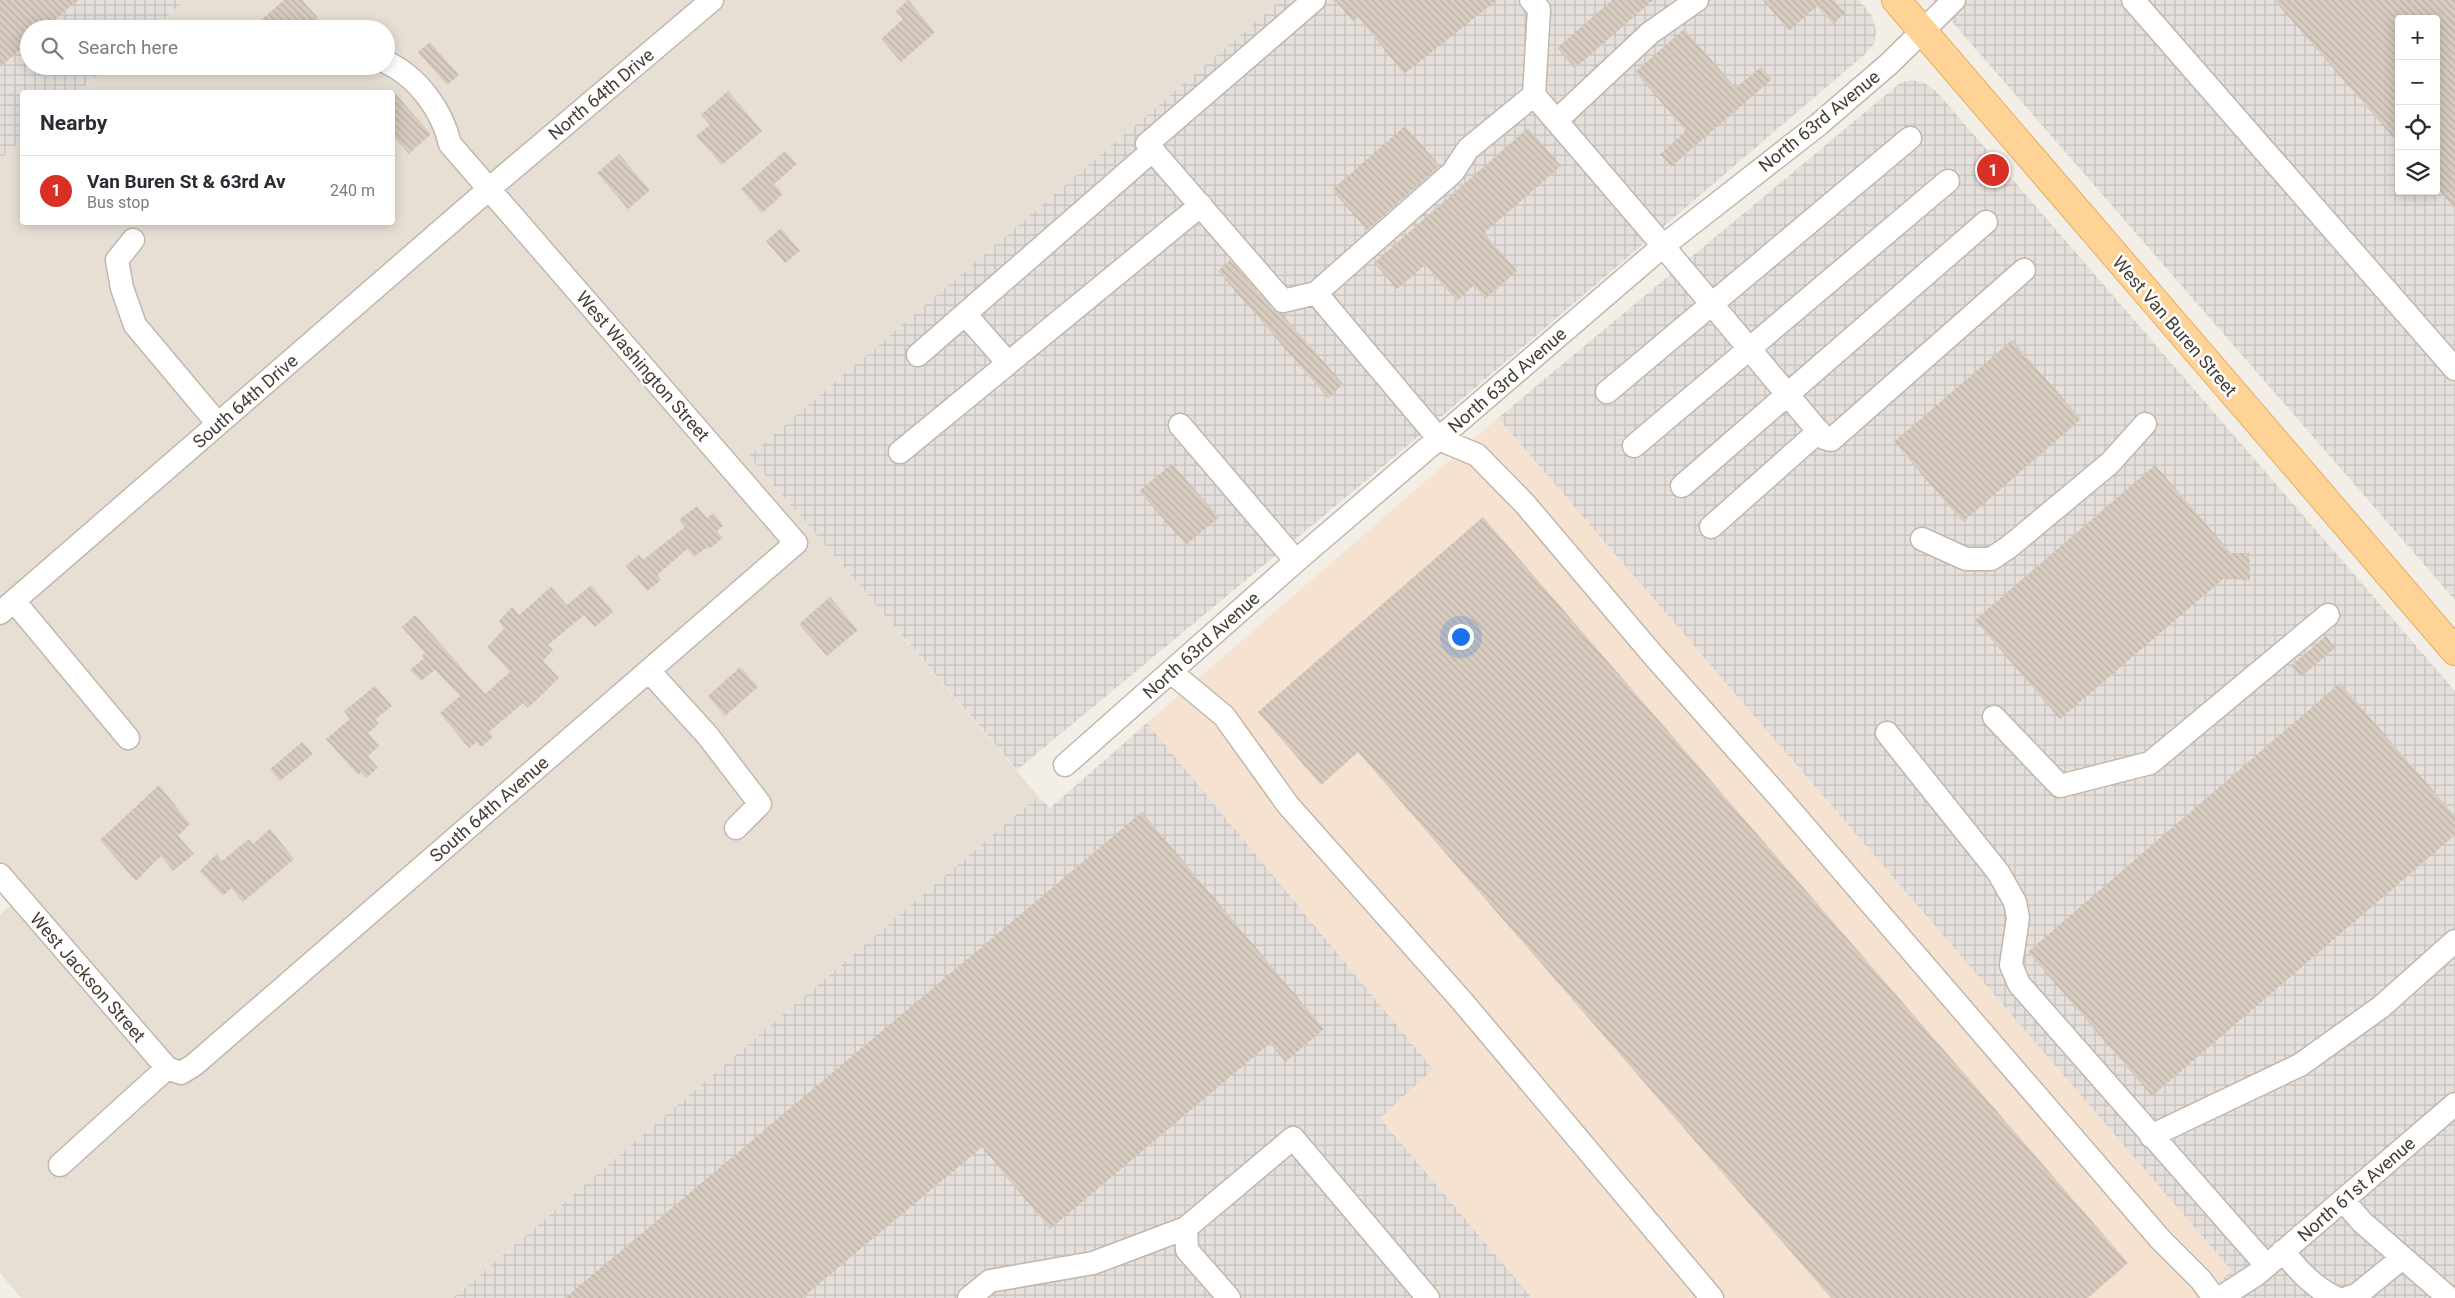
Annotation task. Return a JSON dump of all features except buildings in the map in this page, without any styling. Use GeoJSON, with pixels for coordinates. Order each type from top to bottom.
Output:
{"type":"FeatureCollection","features":[{"type":"Feature","properties":{"kind":"main road","name":"West Van Buren Street"},"geometry":{"type":"LineString","coordinates":[[1896,0],[2455,651]]}},
{"type":"Feature","properties":{"kind":"street","name":"North 64th Drive"},"geometry":{"type":"LineString","coordinates":[[489,189],[712,0]]}},
{"type":"Feature","properties":{"kind":"street"},"geometry":{"type":"LineString","coordinates":[[1314,0],[1147,144],[1284,301],[1316,293],[1453,172],[1468,149],[1534,95]]}},
{"type":"Feature","properties":{"kind":"street"},"geometry":{"type":"LineString","coordinates":[[1531,0],[1539,9],[1534,95],[1824,438],[1831,440],[2024,270]]}},
{"type":"Feature","properties":{"kind":"street"},"geometry":{"type":"LineString","coordinates":[[1556,121],[1650,33],[1697,0]]}},
{"type":"Feature","properties":{"kind":"street","name":"North 63rd Avenue"},"geometry":{"type":"LineString","coordinates":[[1065,766],[1296,562],[1663,246],[1818,125],[1890,63],[1954,0]]}},
{"type":"Feature","properties":{"kind":"street"},"geometry":{"type":"LineString","coordinates":[[2133,0],[2455,369]]}},
{"type":"Feature","properties":{"kind":"street","name":"West Washington Street"},"geometry":{"type":"LineString","coordinates":[[395,66],[427,96],[440,114],[450,144],[796,543]]}},
{"type":"Feature","properties":{"kind":"street"},"geometry":{"type":"LineString","coordinates":[[1607,392],[1910,138]]}},
{"type":"Feature","properties":{"kind":"street"},"geometry":{"type":"LineString","coordinates":[[918,355],[1153,150]]}},
{"type":"Feature","properties":{"kind":"street"},"geometry":{"type":"LineString","coordinates":[[1634,446],[1948,181]]}},
{"type":"Feature","properties":{"kind":"street","name":"South 64th Drive"},"geometry":{"type":"LineString","coordinates":[[7,607],[489,189]]}},
{"type":"Feature","properties":{"kind":"street"},"geometry":{"type":"LineString","coordinates":[[900,452],[1201,205]]}},
{"type":"Feature","properties":{"kind":"street"},"geometry":{"type":"LineString","coordinates":[[1682,486],[1986,222]]}},
{"type":"Feature","properties":{"kind":"street"},"geometry":{"type":"LineString","coordinates":[[133,240],[117,260],[122,288],[135,324],[218,424]]}},
{"type":"Feature","properties":{"kind":"street"},"geometry":{"type":"LineString","coordinates":[[1316,293],[1438,439],[1477,455],[1525,504],[1653,655],[1780,798],[2160,1238],[2201,1280],[2214,1298]]}},
{"type":"Feature","properties":{"kind":"street"},"geometry":{"type":"LineString","coordinates":[[965,314],[1008,363]]}},
{"type":"Feature","properties":{"kind":"street"},"geometry":{"type":"LineString","coordinates":[[1922,539],[1966,559],[1991,559],[2009,547],[2110,463],[2145,424]]}},
{"type":"Feature","properties":{"kind":"street"},"geometry":{"type":"LineString","coordinates":[[1180,425],[1296,562]]}},
{"type":"Feature","properties":{"kind":"street"},"geometry":{"type":"LineString","coordinates":[[1711,527],[1819,431]]}},
{"type":"Feature","properties":{"kind":"street","name":"South 64th Avenue"},"geometry":{"type":"LineString","coordinates":[[60,1165],[174,1071],[194,1065],[796,543]]}},
{"type":"Feature","properties":{"kind":"street"},"geometry":{"type":"LineString","coordinates":[[7,607],[128,738]]}},
{"type":"Feature","properties":{"kind":"street"},"geometry":{"type":"LineString","coordinates":[[1994,717],[2060,786],[2150,763],[2328,615]]}},
{"type":"Feature","properties":{"kind":"street"},"geometry":{"type":"LineString","coordinates":[[649,671],[708,736],[760,804],[736,828]]}},
{"type":"Feature","properties":{"kind":"street"},"geometry":{"type":"LineString","coordinates":[[1171,672],[1224,716],[1288,805],[1462,1001],[1712,1298]]}},
{"type":"Feature","properties":{"kind":"street"},"geometry":{"type":"LineString","coordinates":[[1886,733],[1998,872],[2015,902],[2018,918],[2011,965],[2019,984],[2151,1136],[2268,1263],[2300,1272],[2321,1291],[2336,1298]]}},
{"type":"Feature","properties":{"kind":"street","name":"West Jackson Street"},"geometry":{"type":"LineString","coordinates":[[0,875],[174,1071]]}},
{"type":"Feature","properties":{"kind":"street"},"geometry":{"type":"LineString","coordinates":[[2151,1136],[2300,1065],[2381,1007],[2455,941]]}},
{"type":"Feature","properties":{"kind":"street","name":"North 61st Avenue"},"geometry":{"type":"LineString","coordinates":[[2220,1298],[2268,1263],[2455,1104]]}},
{"type":"Feature","properties":{"kind":"street"},"geometry":{"type":"LineString","coordinates":[[969,1298],[990,1281],[1093,1263],[1186,1228],[1293,1138],[1428,1298]]}},
{"type":"Feature","properties":{"kind":"street"},"geometry":{"type":"LineString","coordinates":[[2342,1200],[2362,1222],[2449,1298]]}},
{"type":"Feature","properties":{"kind":"street"},"geometry":{"type":"LineString","coordinates":[[1186,1228],[1187,1250],[1229,1298]]}},
{"type":"Feature","properties":{"kind":"street"},"geometry":{"type":"LineString","coordinates":[[2347,1298],[2358,1294],[2402,1258]]}},
{"type":"Feature","properties":{"kind":"street"},"geometry":{"type":"LineString","coordinates":[[2253,1298],[2268,1263]]}},
{"type":"Feature","properties":{"kind":"shaded area"},"geometry":{"type":"Polygon","coordinates":[[[0,0],[186,0],[163,20],[20,20],[20,75],[98,75],[80,90],[20,90],[20,142],[0,159],[0,0]]]}},
{"type":"Feature","properties":{"kind":"shaded area"},"geometry":{"type":"Polygon","coordinates":[[[186,0],[1281,0],[749,456],[1038,796],[453,1298],[21,1298],[0,1273],[0,915],[11,905],[0,893],[0,159],[20,142],[20,225],[395,225],[395,90],[80,90],[98,75],[395,75],[395,20],[163,20],[186,0]]]}},
{"type":"Feature","properties":{"kind":"shaded area"},"geometry":{"type":"Polygon","coordinates":[[[1281,0],[1859,0],[1872,16],[1876,31],[1874,44],[1864,55],[1386,464],[1017,770],[749,456],[1281,0]]]}},
{"type":"Feature","properties":{"kind":"shaded area"},"geometry":{"type":"Polygon","coordinates":[[[1933,0],[2455,0],[2455,600],[1933,0]]]}},
{"type":"Feature","properties":{"kind":"shaded area"},"geometry":{"type":"Polygon","coordinates":[[[1911,80],[1923,82],[1936,91],[2455,691],[2455,1298],[2200,1298],[2232,1271],[1498,418],[1900,83],[1911,80]]]}},
{"type":"Feature","properties":{"kind":"shaded area"},"geometry":{"type":"Polygon","coordinates":[[[1498,418],[2233,1272],[2200,1298],[1532,1298],[1380,1117],[1433,1069],[1147,723],[1498,418]]]}},
{"type":"Feature","properties":{"kind":"shaded area"},"geometry":{"type":"Polygon","coordinates":[[[1147,723],[1433,1069],[1380,1118],[1532,1298],[453,1298],[1038,796],[1050,808],[1147,723]]]}},
{"type":"Feature","properties":{"kind":"place","name":"Van Buren St & 63rd Av"},"geometry":{"type":"Point","coordinates":[1993,170]}}]}
